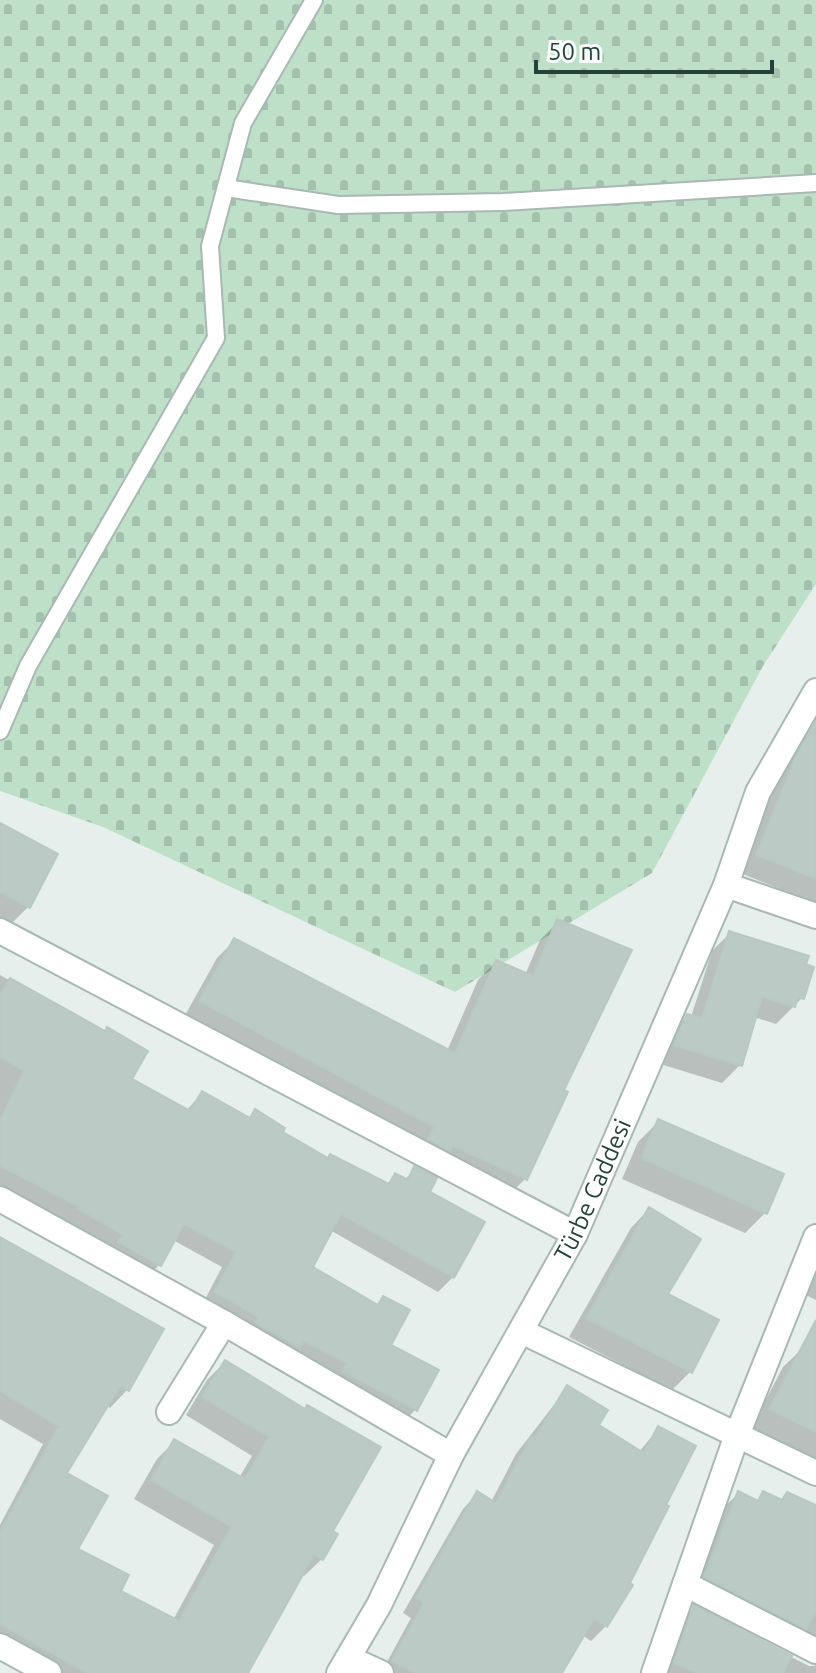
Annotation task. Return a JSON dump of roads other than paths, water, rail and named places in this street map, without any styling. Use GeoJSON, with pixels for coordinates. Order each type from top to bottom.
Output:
{"type":"FeatureCollection","features":[{"type":"Feature","properties":{"kind":"street","name":"Türbe Caddesi"},"geometry":{"type":"LineString","coordinates":[[343,1665],[379,1605],[451,1455],[575,1234],[726,885],[758,792],[816,691]]}},
{"type":"Feature","properties":{"kind":"street"},"geometry":{"type":"LineString","coordinates":[[726,885],[816,916]]}},
{"type":"Feature","properties":{"kind":"street"},"geometry":{"type":"LineString","coordinates":[[0,931],[575,1234]]}},
{"type":"Feature","properties":{"kind":"street"},"geometry":{"type":"LineString","coordinates":[[0,1199],[224,1323],[451,1455]]}},
{"type":"Feature","properties":{"kind":"street"},"geometry":{"type":"LineString","coordinates":[[654,1673],[737,1435],[816,1237]]}},
{"type":"Feature","properties":{"kind":"street"},"geometry":{"type":"LineString","coordinates":[[169,1412],[224,1323]]}},
{"type":"Feature","properties":{"kind":"street"},"geometry":{"type":"LineString","coordinates":[[521,1331],[816,1473]]}},
{"type":"Feature","properties":{"kind":"street"},"geometry":{"type":"LineString","coordinates":[[685,1584],[816,1651]]}},
{"type":"Feature","properties":{"kind":"street"},"geometry":{"type":"LineString","coordinates":[[0,1646],[49,1673]]}},
{"type":"Feature","properties":{"kind":"street"},"geometry":{"type":"LineString","coordinates":[[343,1665],[381,1673]]}},
{"type":"Feature","properties":{"kind":"lane"},"geometry":{"type":"LineString","coordinates":[[0,731],[28,666],[216,338],[210,246],[243,123],[314,0]]}},
{"type":"Feature","properties":{"kind":"lane"},"geometry":{"type":"LineString","coordinates":[[226,188],[338,205],[503,202],[816,183]]}}]}
